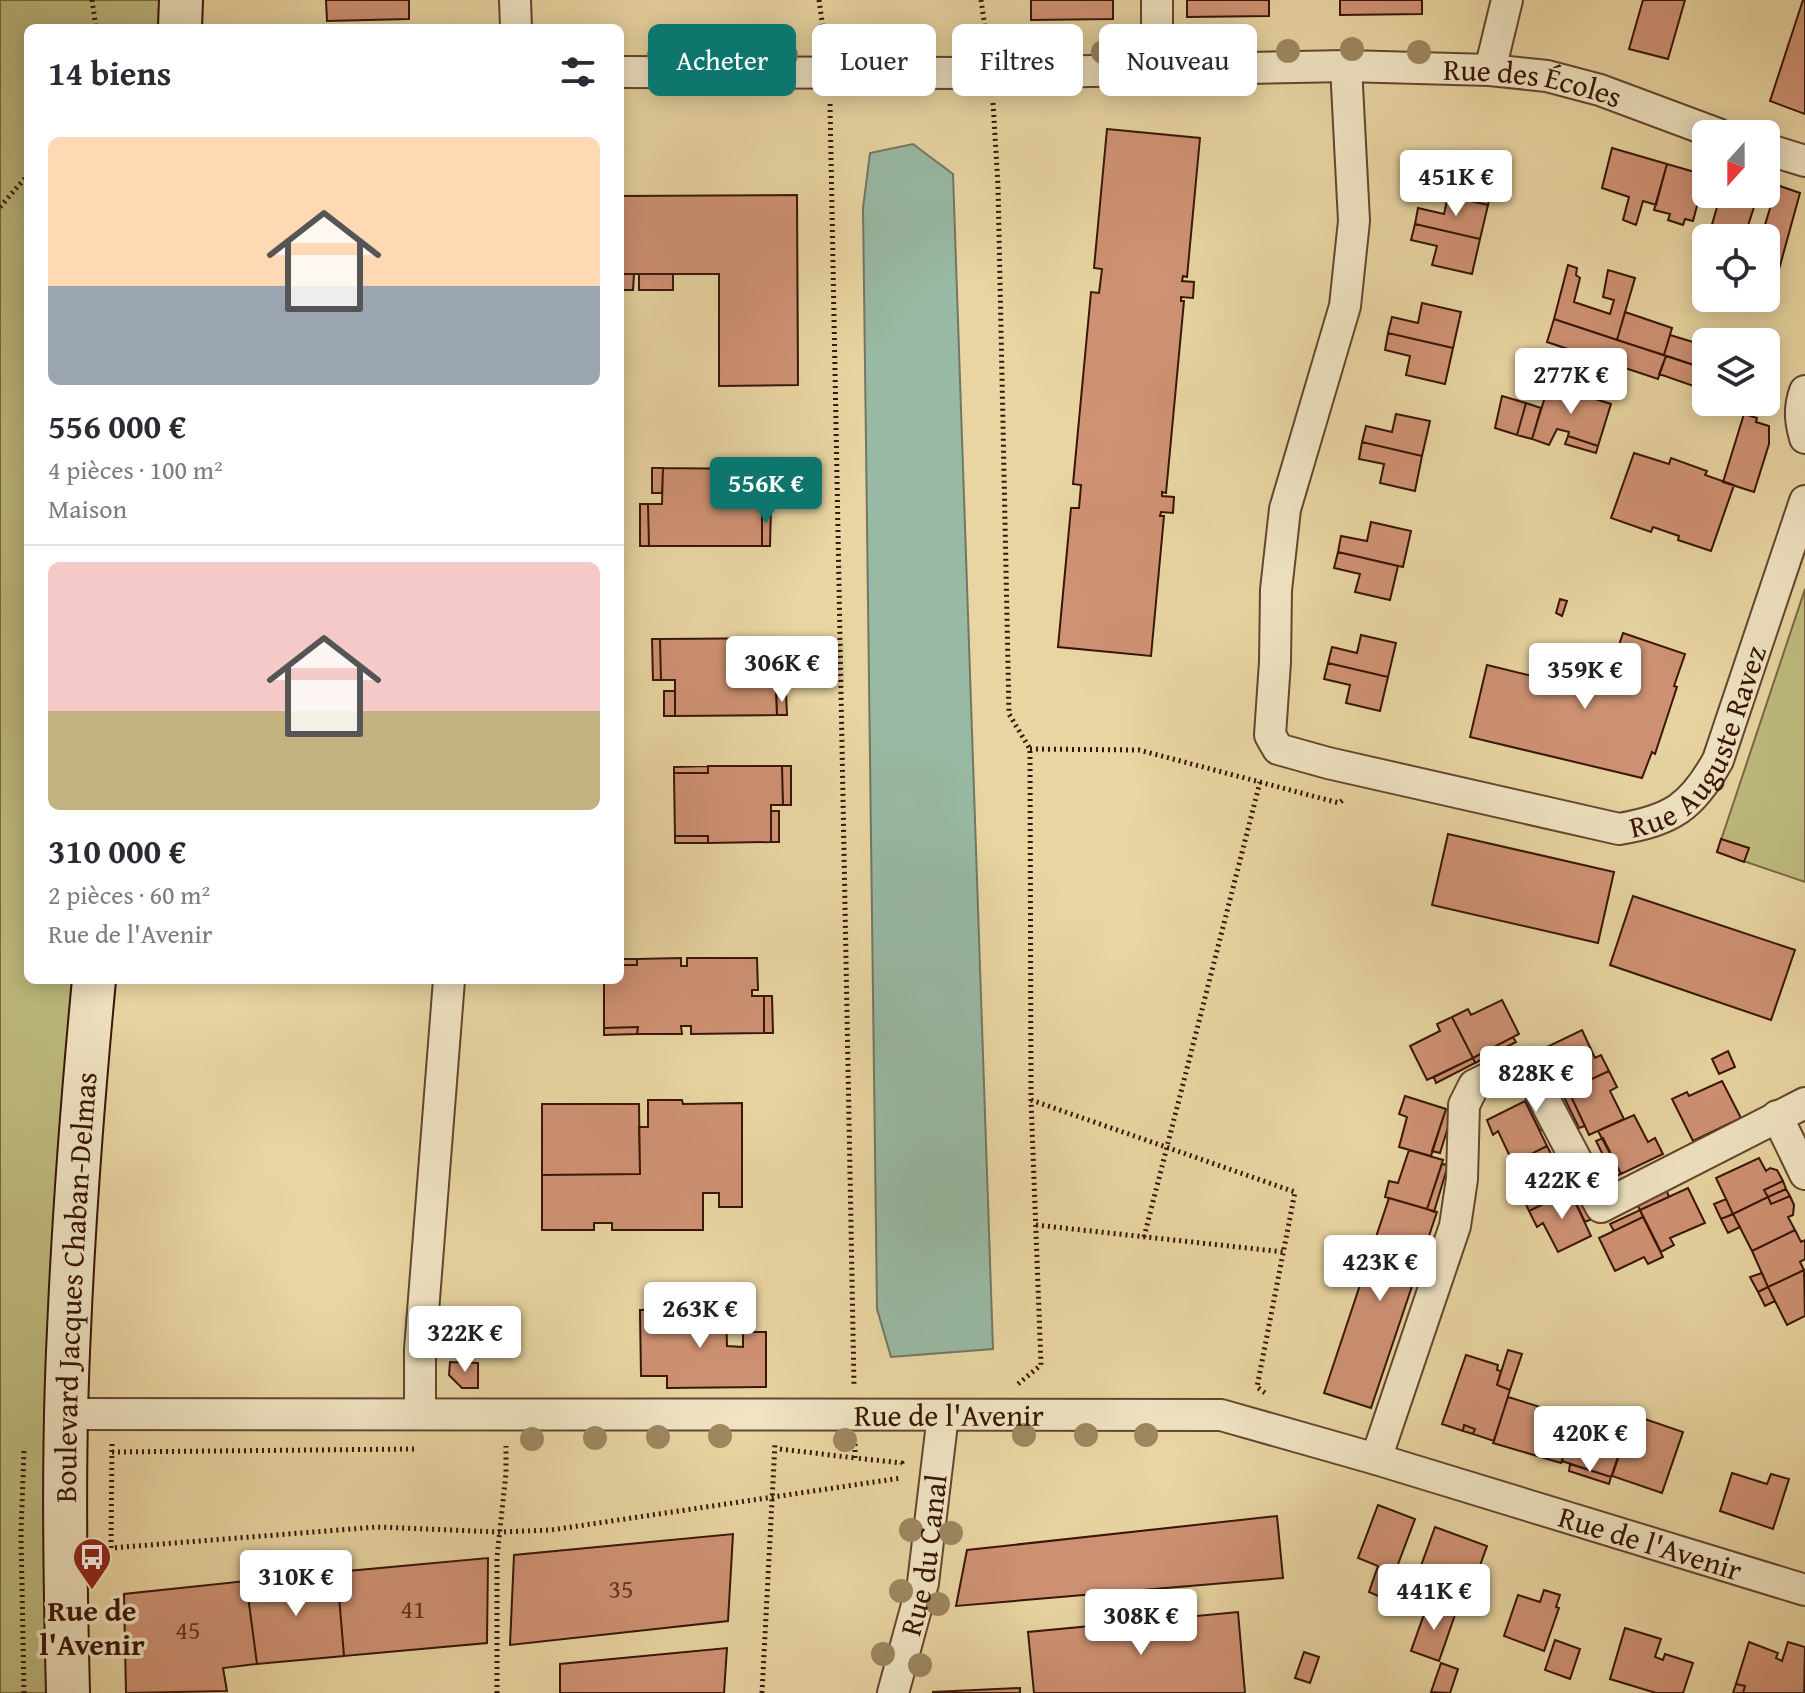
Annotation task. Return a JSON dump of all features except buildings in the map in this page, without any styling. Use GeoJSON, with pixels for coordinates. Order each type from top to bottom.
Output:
{"type":"FeatureCollection","features":[{"type":"Feature","properties":{"kind":"main road"},"geometry":{"type":"LineString","coordinates":[[180,24],[181,0]]}},
{"type":"Feature","properties":{"kind":"main road","name":"Boulevard Jacques Chaban-Delmas"},"geometry":{"type":"LineString","coordinates":[[68,1693],[67,1414],[72,1285],[94,984]]}},
{"type":"Feature","properties":{"kind":"street"},"geometry":{"type":"LineString","coordinates":[[515,0],[516,24]]}},
{"type":"Feature","properties":{"kind":"street"},"geometry":{"type":"LineString","coordinates":[[1157,0],[1157,24]]}},
{"type":"Feature","properties":{"kind":"street"},"geometry":{"type":"LineString","coordinates":[[1490,70],[1507,0]]}},
{"type":"Feature","properties":{"kind":"street","name":"Rue des Écoles"},"geometry":{"type":"LineString","coordinates":[[1257,68],[1346,66],[1490,70],[1547,76],[1600,90],[1692,124]]}},
{"type":"Feature","properties":{"kind":"street","name":"Rue Auguste Ravez"},"geometry":{"type":"LineString","coordinates":[[1346,66],[1354,221],[1345,306],[1285,509],[1276,590],[1270,735],[1278,749],[1619,829],[1646,824],[1679,809],[1702,788],[1718,760],[1805,501]]}},
{"type":"Feature","properties":{"kind":"street","name":"Rue des Écoles"},"geometry":{"type":"LineString","coordinates":[[624,72],[812,74]]}},
{"type":"Feature","properties":{"kind":"street"},"geometry":{"type":"LineString","coordinates":[[1780,153],[1805,161]]}},
{"type":"Feature","properties":{"kind":"street"},"geometry":{"type":"LineString","coordinates":[[1805,391],[1800,405],[1800,420],[1805,438]]}},
{"type":"Feature","properties":{"kind":"street"},"geometry":{"type":"LineString","coordinates":[[420,1414],[420,1350],[449,984]]}},
{"type":"Feature","properties":{"kind":"street"},"geometry":{"type":"LineString","coordinates":[[1376,1459],[1455,1226],[1462,1179],[1464,1105],[1474,1085],[1495,1075],[1515,1075],[1534,1080],[1601,1207],[1805,1103]]}},
{"type":"Feature","properties":{"kind":"street"},"geometry":{"type":"LineString","coordinates":[[1777,1116],[1805,1174]]}},
{"type":"Feature","properties":{"kind":"street","name":"Rue de l'Avenir"},"geometry":{"type":"LineString","coordinates":[[67,1414],[1221,1415],[1805,1590]]}},
{"type":"Feature","properties":{"kind":"street","name":"Rue du Canal"},"geometry":{"type":"LineString","coordinates":[[893,1693],[923,1583],[943,1415]]}},
{"type":"Feature","properties":{"kind":"path"},"geometry":{"type":"LineString","coordinates":[[92,0],[95,24]]}},
{"type":"Feature","properties":{"kind":"path"},"geometry":{"type":"LineString","coordinates":[[819,0],[822,24]]}},
{"type":"Feature","properties":{"kind":"path"},"geometry":{"type":"LineString","coordinates":[[981,0],[984,24]]}},
{"type":"Feature","properties":{"kind":"path"},"geometry":{"type":"LineString","coordinates":[[829,96],[855,1458]]}},
{"type":"Feature","properties":{"kind":"path"},"geometry":{"type":"LineString","coordinates":[[992,96],[998,185],[1009,714],[1030,749],[1031,1100],[1041,1365],[1015,1386],[1013,1415]]}},
{"type":"Feature","properties":{"kind":"path"},"geometry":{"type":"LineString","coordinates":[[0,207],[24,180]]}},
{"type":"Feature","properties":{"kind":"path"},"geometry":{"type":"LineString","coordinates":[[1030,749],[1139,750],[1339,803],[1349,797]]}},
{"type":"Feature","properties":{"kind":"path"},"geometry":{"type":"LineString","coordinates":[[1144,1237],[1260,782]]}},
{"type":"Feature","properties":{"kind":"path"},"geometry":{"type":"LineString","coordinates":[[1031,1100],[1295,1192],[1257,1387],[1284,1409],[1292,1436]]}},
{"type":"Feature","properties":{"kind":"path"},"geometry":{"type":"LineString","coordinates":[[1036,1225],[1284,1252]]}},
{"type":"Feature","properties":{"kind":"path"},"geometry":{"type":"LineString","coordinates":[[113,1414],[111,1548],[377,1527],[501,1532],[551,1530],[901,1478]]}},
{"type":"Feature","properties":{"kind":"path"},"geometry":{"type":"LineString","coordinates":[[762,1693],[775,1414]]}},
{"type":"Feature","properties":{"kind":"path"},"geometry":{"type":"LineString","coordinates":[[497,1693],[497,1557],[501,1532],[506,1415]]}},
{"type":"Feature","properties":{"kind":"path"},"geometry":{"type":"LineString","coordinates":[[774,1448],[902,1463],[900,1491]]}},
{"type":"Feature","properties":{"kind":"path"},"geometry":{"type":"LineString","coordinates":[[112,1452],[427,1449]]}},
{"type":"Feature","properties":{"kind":"path"},"geometry":{"type":"LineString","coordinates":[[506,1449],[522,1449]]}},
{"type":"Feature","properties":{"kind":"shaded area"},"geometry":{"type":"Polygon","coordinates":[[[0,0],[159,0],[158,24],[24,24],[24,984],[77,984],[50,1693],[0,1693],[0,0]]]}},
{"type":"Feature","properties":{"kind":"shaded area"},"geometry":{"type":"Polygon","coordinates":[[[913,144],[953,174],[993,1349],[891,1357],[877,1309],[863,208],[870,153],[913,144]]]}},
{"type":"Feature","properties":{"kind":"shaded area"},"geometry":{"type":"Polygon","coordinates":[[[1805,589],[1805,882],[1717,852],[1805,589]]]}},
{"type":"Feature","properties":{"kind":"place","name":"Rue de l'Avenir"},"geometry":{"type":"Point","coordinates":[92,1591]}}]}
